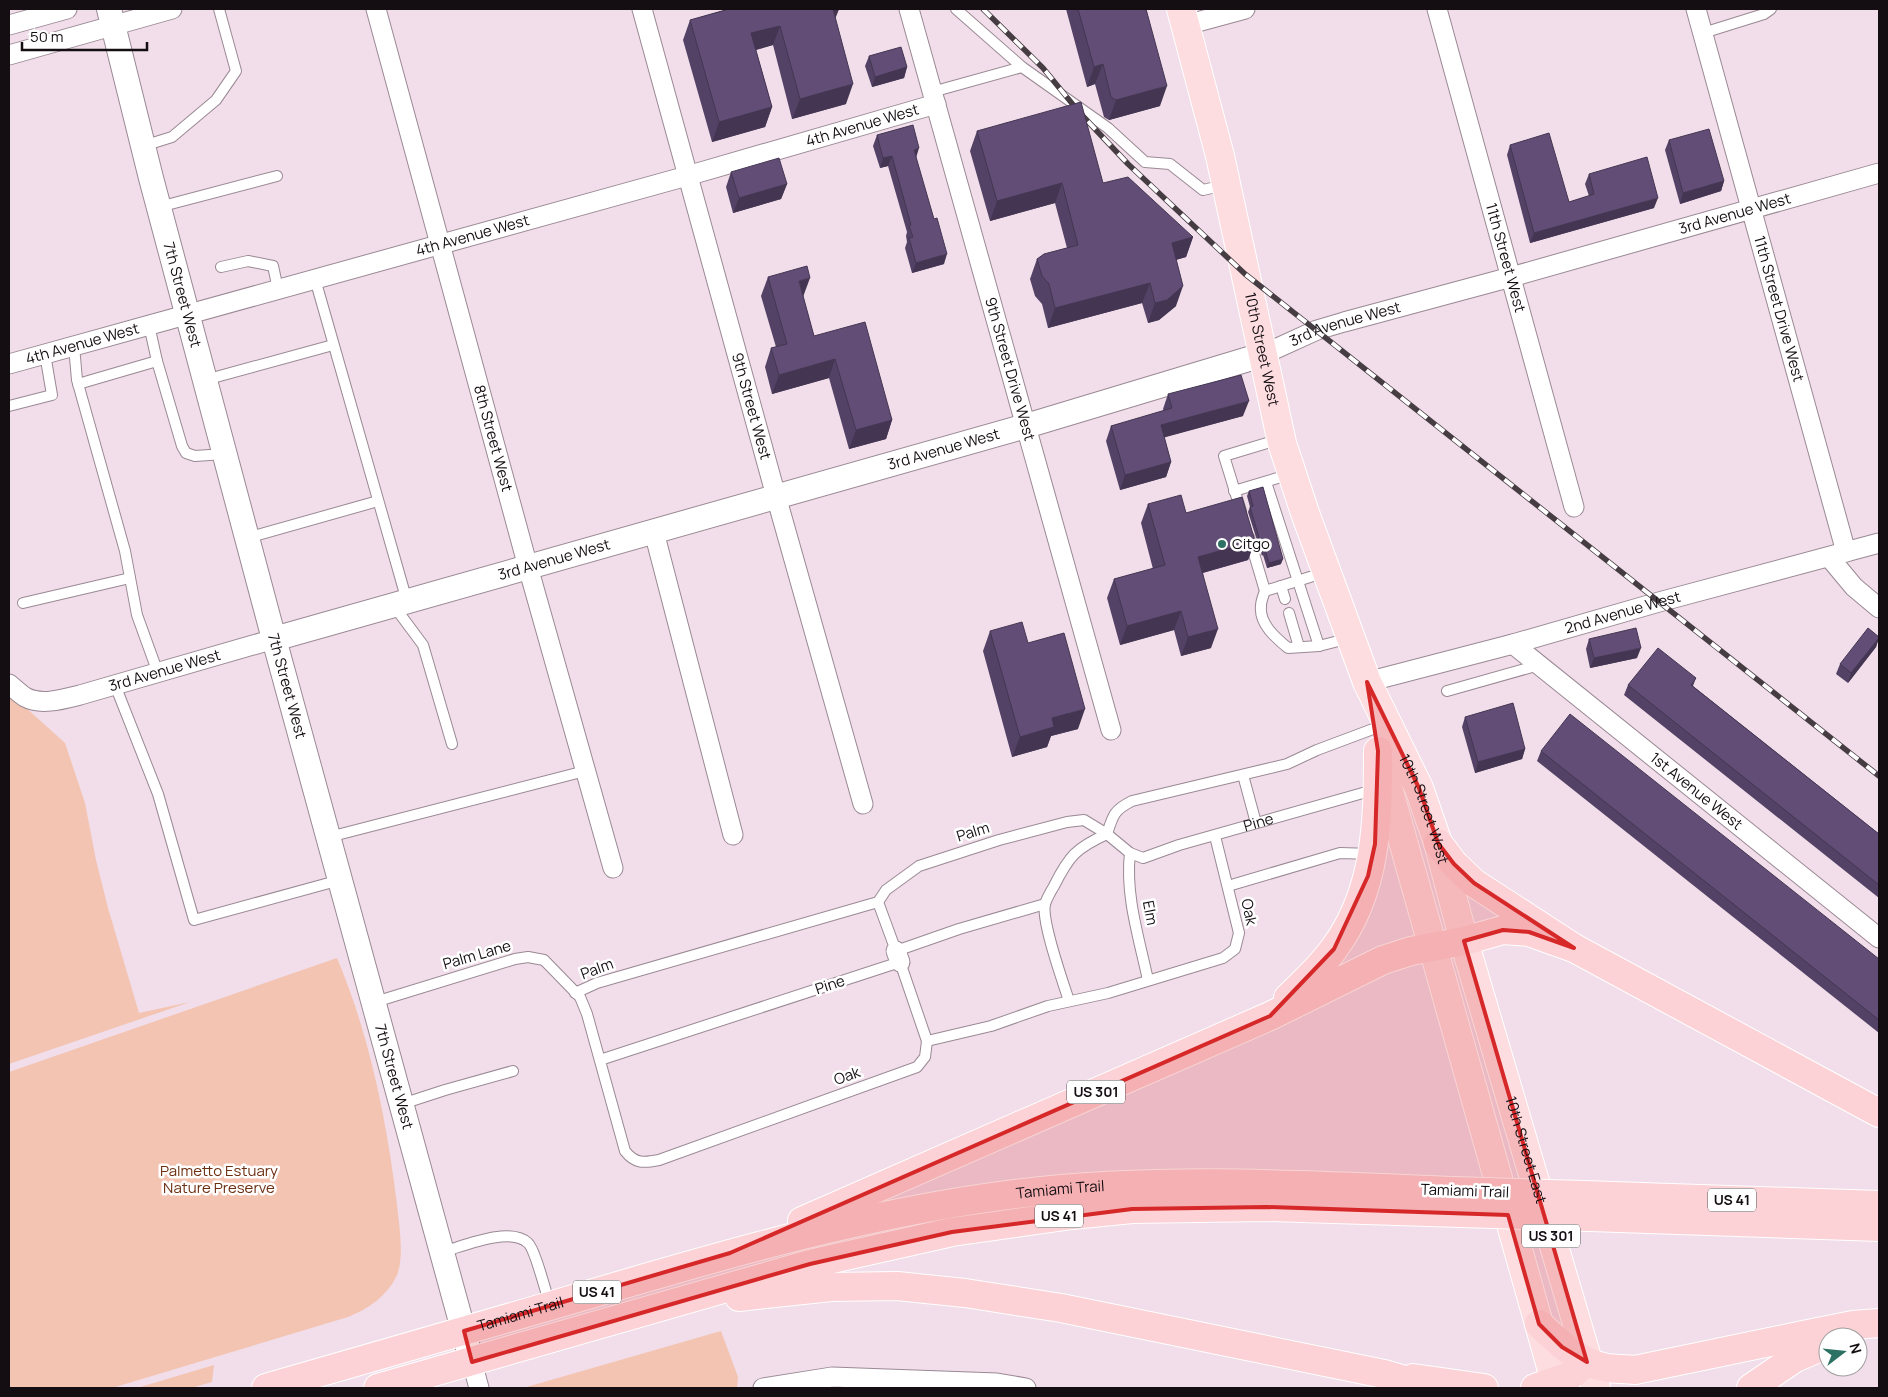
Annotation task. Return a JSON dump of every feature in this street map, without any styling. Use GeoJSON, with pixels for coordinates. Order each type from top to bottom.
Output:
{"type":"FeatureCollection","features":[{"type":"Feature","properties":{"kind":"highway"},"geometry":{"type":"LineString","coordinates":[[1270,1016],[1319,968],[1334,950],[1357,906],[1368,876],[1373,854],[1382,787],[1375,740]]}},
{"type":"Feature","properties":{"kind":"highway"},"geometry":{"type":"LineString","coordinates":[[1438,843],[1454,864],[1474,883],[1574,948],[1879,1114]]}},
{"type":"Feature","properties":{"kind":"highway"},"geometry":{"type":"LineString","coordinates":[[1464,941],[1503,930],[1529,932],[1574,948]]}},
{"type":"Feature","properties":{"kind":"highway","name":"US 301"},"geometry":{"type":"LineString","coordinates":[[730,1253],[1270,1016],[1383,960],[1464,941]]}},
{"type":"Feature","properties":{"kind":"highway","name":"Tamiami Trail"},"geometry":{"type":"LineString","coordinates":[[266,1388],[730,1253],[882,1215],[971,1200],[1074,1189],[1196,1183],[1262,1184],[1457,1202]]}},
{"type":"Feature","properties":{"kind":"highway","name":"Tamiami Trail"},"geometry":{"type":"LineString","coordinates":[[378,1388],[810,1264],[869,1249],[952,1232],[1072,1215],[1132,1210],[1457,1202],[1587,1206],[1879,1204]]}},
{"type":"Feature","properties":{"kind":"highway","name":"Tamiami Trail"},"geometry":{"type":"LineString","coordinates":[[1587,1206],[1879,1227]]}},
{"type":"Feature","properties":{"kind":"highway"},"geometry":{"type":"LineString","coordinates":[[668,1305],[831,1287],[897,1286],[965,1293],[1061,1308],[1384,1374],[1484,1388]]}},
{"type":"Feature","properties":{"kind":"highway"},"geometry":{"type":"LineString","coordinates":[[1539,1324],[1562,1347],[1588,1362],[1607,1368],[1635,1370],[1808,1334],[1879,1323]]}},
{"type":"Feature","properties":{"kind":"highway"},"geometry":{"type":"LineString","coordinates":[[1752,1388],[1795,1358],[1818,1348]]}},
{"type":"Feature","properties":{"kind":"highway"},"geometry":{"type":"LineString","coordinates":[[1549,1386],[1570,1376],[1588,1362]]}},
{"type":"Feature","properties":{"kind":"highway"},"geometry":{"type":"LineString","coordinates":[[1384,1374],[1431,1388]]}},
{"type":"Feature","properties":{"kind":"main road","name":"10th Street West"},"geometry":{"type":"LineString","coordinates":[[1183,17],[1226,184],[1281,439],[1326,572],[1367,682],[1419,788],[1438,843],[1464,941]]}},
{"type":"Feature","properties":{"kind":"main road","name":"10th Street West"},"geometry":{"type":"LineString","coordinates":[[1367,682],[1375,740]]}},
{"type":"Feature","properties":{"kind":"main road","name":"10th Street West"},"geometry":{"type":"LineString","coordinates":[[1382,787],[1432,947]]}},
{"type":"Feature","properties":{"kind":"main road","name":"10th Street East"},"geometry":{"type":"LineString","coordinates":[[1464,941],[1596,1388]]}},
{"type":"Feature","properties":{"kind":"main road"},"geometry":{"type":"LineString","coordinates":[[1432,947],[1539,1324],[1549,1386]]}},
{"type":"Feature","properties":{"kind":"street"},"geometry":{"type":"LineString","coordinates":[[9,25],[67,9]]}},
{"type":"Feature","properties":{"kind":"street"},"geometry":{"type":"LineString","coordinates":[[9,55],[111,17],[172,9]]}},
{"type":"Feature","properties":{"kind":"street","name":"8th Street West"},"geometry":{"type":"LineString","coordinates":[[376,9],[612,868]]}},
{"type":"Feature","properties":{"kind":"street","name":"9th Street West"},"geometry":{"type":"LineString","coordinates":[[642,9],[863,804]]}},
{"type":"Feature","properties":{"kind":"street","name":"9th Street Drive West"},"geometry":{"type":"LineString","coordinates":[[909,9],[1111,730]]}},
{"type":"Feature","properties":{"kind":"street"},"geometry":{"type":"LineString","coordinates":[[1183,17],[1245,9]]}},
{"type":"Feature","properties":{"kind":"street","name":"11th Street West"},"geometry":{"type":"LineString","coordinates":[[1437,9],[1574,507]]}},
{"type":"Feature","properties":{"kind":"street","name":"11th Street Drive West"},"geometry":{"type":"LineString","coordinates":[[1696,9],[1751,209],[1838,554]]}},
{"type":"Feature","properties":{"kind":"street","name":"7th Street West"},"geometry":{"type":"LineString","coordinates":[[111,17],[224,454],[472,1362]]}},
{"type":"Feature","properties":{"kind":"street","name":"4th Avenue West"},"geometry":{"type":"LineString","coordinates":[[9,364],[687,176],[934,98]]}},
{"type":"Feature","properties":{"kind":"street","name":"3rd Avenue West"},"geometry":{"type":"LineString","coordinates":[[9,684],[26,698],[40,701],[80,695],[1026,426],[1262,354],[1317,330],[1344,322],[1879,173]]}},
{"type":"Feature","properties":{"kind":"street"},"geometry":{"type":"LineString","coordinates":[[654,532],[733,834]]}},
{"type":"Feature","properties":{"kind":"street","name":"2nd Avenue West"},"geometry":{"type":"LineString","coordinates":[[1367,682],[1513,644],[1659,602],[1879,543]]}},
{"type":"Feature","properties":{"kind":"street"},"geometry":{"type":"LineString","coordinates":[[1838,554],[1854,587],[1879,608]]}},
{"type":"Feature","properties":{"kind":"street","name":"1st Avenue West"},"geometry":{"type":"LineString","coordinates":[[1513,644],[1879,938]]}},
{"type":"Feature","properties":{"kind":"street"},"geometry":{"type":"LineString","coordinates":[[472,1362],[479,1388]]}},
{"type":"Feature","properties":{"kind":"street"},"geometry":{"type":"LineString","coordinates":[[763,1388],[832,1377],[997,1383],[1026,1388]]}},
{"type":"Feature","properties":{"kind":"lane"},"geometry":{"type":"LineString","coordinates":[[143,146],[172,137],[216,100],[236,71],[219,9]]}},
{"type":"Feature","properties":{"kind":"lane"},"geometry":{"type":"LineString","coordinates":[[956,9],[1022,67],[1108,128],[1145,162],[1170,164],[1203,190],[1226,184]]}},
{"type":"Feature","properties":{"kind":"lane"},"geometry":{"type":"LineString","coordinates":[[1703,33],[1764,14],[1771,9]]}},
{"type":"Feature","properties":{"kind":"lane"},"geometry":{"type":"LineString","coordinates":[[934,98],[1022,67]]}},
{"type":"Feature","properties":{"kind":"lane"},"geometry":{"type":"LineString","coordinates":[[159,207],[277,176]]}},
{"type":"Feature","properties":{"kind":"lane"},"geometry":{"type":"LineString","coordinates":[[221,267],[248,260],[273,266],[278,289]]}},
{"type":"Feature","properties":{"kind":"lane"},"geometry":{"type":"LineString","coordinates":[[315,279],[378,501],[400,603],[423,645],[452,744]]}},
{"type":"Feature","properties":{"kind":"lane"},"geometry":{"type":"LineString","coordinates":[[149,325],[157,361],[186,454],[195,456],[224,454]]}},
{"type":"Feature","properties":{"kind":"lane"},"geometry":{"type":"LineString","coordinates":[[205,380],[333,345]]}},
{"type":"Feature","properties":{"kind":"lane"},"geometry":{"type":"LineString","coordinates":[[74,346],[78,384],[125,551],[137,615],[158,673]]}},
{"type":"Feature","properties":{"kind":"lane"},"geometry":{"type":"LineString","coordinates":[[9,406],[52,395],[45,354]]}},
{"type":"Feature","properties":{"kind":"lane"},"geometry":{"type":"LineString","coordinates":[[78,384],[157,361]]}},
{"type":"Feature","properties":{"kind":"lane"},"geometry":{"type":"LineString","coordinates":[[1281,439],[1224,456],[1234,491],[1247,514],[1257,549],[1265,591],[1260,608],[1266,627],[1288,648],[1319,646],[1350,638]]}},
{"type":"Feature","properties":{"kind":"lane"},"geometry":{"type":"LineString","coordinates":[[1234,491],[1292,473]]}},
{"type":"Feature","properties":{"kind":"lane"},"geometry":{"type":"LineString","coordinates":[[1266,482],[1270,507],[1280,542],[1298,580],[1319,646]]}},
{"type":"Feature","properties":{"kind":"lane"},"geometry":{"type":"LineString","coordinates":[[247,538],[378,501]]}},
{"type":"Feature","properties":{"kind":"lane"},"geometry":{"type":"LineString","coordinates":[[1265,591],[1326,572]]}},
{"type":"Feature","properties":{"kind":"lane"},"geometry":{"type":"LineString","coordinates":[[23,603],[130,578]]}},
{"type":"Feature","properties":{"kind":"lane"},"geometry":{"type":"LineString","coordinates":[[1281,586],[1285,599]]}},
{"type":"Feature","properties":{"kind":"lane"},"geometry":{"type":"LineString","coordinates":[[1289,612],[1299,647]]}},
{"type":"Feature","properties":{"kind":"lane"},"geometry":{"type":"LineString","coordinates":[[1447,692],[1539,665]]}},
{"type":"Feature","properties":{"kind":"lane"},"geometry":{"type":"LineString","coordinates":[[115,685],[158,794],[194,920],[340,880]]}},
{"type":"Feature","properties":{"kind":"lane"},"geometry":{"type":"LineString","coordinates":[[1070,1001],[1054,952],[1045,917],[1045,904],[1064,864],[1086,843],[1107,834],[1112,816],[1119,807],[1287,764],[1317,750],[1375,740]]}},
{"type":"Feature","properties":{"kind":"lane"},"geometry":{"type":"LineString","coordinates":[[329,837],[585,771]]}},
{"type":"Feature","properties":{"kind":"lane"},"geometry":{"type":"LineString","coordinates":[[1243,775],[1256,823]]}},
{"type":"Feature","properties":{"kind":"lane","name":"Pine"},"geometry":{"type":"LineString","coordinates":[[1130,853],[1143,858],[1178,845],[1382,787]]}},
{"type":"Feature","properties":{"kind":"lane","name":"Palm"},"geometry":{"type":"LineString","coordinates":[[575,993],[598,983],[878,902],[886,890],[919,866],[1040,828],[1084,820],[1107,834],[1130,853]]}},
{"type":"Feature","properties":{"kind":"lane","name":"Oak"},"geometry":{"type":"LineString","coordinates":[[625,1151],[632,1159],[638,1162],[644,1163],[659,1160],[916,1067],[925,1056],[927,1041],[991,1026],[1070,1001],[1108,993],[1222,958],[1235,949],[1239,934],[1215,836]]}},
{"type":"Feature","properties":{"kind":"lane","name":"Elm"},"geometry":{"type":"LineString","coordinates":[[1130,853],[1128,873],[1131,901],[1148,980]]}},
{"type":"Feature","properties":{"kind":"lane","name":"Oak"},"geometry":{"type":"LineString","coordinates":[[1228,886],[1340,853],[1373,854]]}},
{"type":"Feature","properties":{"kind":"lane"},"geometry":{"type":"LineString","coordinates":[[878,902],[927,1041]]}},
{"type":"Feature","properties":{"kind":"lane","name":"Pine"},"geometry":{"type":"LineString","coordinates":[[600,1060],[898,956],[959,929],[1045,904]]}},
{"type":"Feature","properties":{"kind":"lane","name":"Palm Lane"},"geometry":{"type":"LineString","coordinates":[[375,1002],[515,959],[528,957],[544,960],[580,997],[587,1014],[625,1151]]}},
{"type":"Feature","properties":{"kind":"lane"},"geometry":{"type":"LineString","coordinates":[[402,1104],[513,1071]]}},
{"type":"Feature","properties":{"kind":"lane"},"geometry":{"type":"LineString","coordinates":[[442,1252],[504,1235],[518,1237],[529,1243],[551,1306]]}},
{"type":"Feature","properties":{"kind":"highlighted area"},"geometry":{"type":"Polygon","coordinates":[[[1367,682],[1419,788],[1438,843],[1454,864],[1474,883],[1574,948],[1529,932],[1503,930],[1464,941],[1587,1362],[1562,1347],[1539,1324],[1508,1215],[1267,1207],[1132,1209],[952,1232],[810,1264],[472,1362],[464,1331],[730,1253],[1270,1016],[1334,949],[1368,876],[1375,844],[1378,751],[1367,682]]]}},
{"type":"Feature","properties":{"kind":"green space"},"geometry":{"type":"Polygon","coordinates":[[[9,696],[24,706],[65,743],[85,803],[108,908],[139,1013],[190,1002],[9,1064],[9,696]]]}},
{"type":"Feature","properties":{"kind":"green space","name":"Palmetto Estuary Nature Preserve"},"geometry":{"type":"Polygon","coordinates":[[[337,958],[349,988],[368,1049],[376,1080],[393,1174],[401,1252],[399,1270],[387,1291],[363,1310],[348,1317],[112,1388],[9,1388],[9,1072],[337,958]]]}},
{"type":"Feature","properties":{"kind":"green space"},"geometry":{"type":"Polygon","coordinates":[[[721,1331],[738,1377],[737,1388],[523,1388],[721,1331]]]}},
{"type":"Feature","properties":{"kind":"green space"},"geometry":{"type":"Polygon","coordinates":[[[214,1365],[212,1382],[191,1388],[137,1388],[214,1365]]]}},
{"type":"Feature","properties":{"kind":"building"},"geometry":{"type":"Polygon","coordinates":[[[729,9],[833,9],[853,84],[800,99],[780,26],[751,33],[772,107],[719,122],[690,20],[729,9]]]}},
{"type":"Feature","properties":{"kind":"building"},"geometry":{"type":"Polygon","coordinates":[[[1078,9],[1146,9],[1167,86],[1116,100],[1111,97],[1103,64],[1094,67],[1078,9]]]}},
{"type":"Feature","properties":{"kind":"building"},"geometry":{"type":"Polygon","coordinates":[[[901,47],[907,67],[875,77],[869,56],[901,47]]]}},
{"type":"Feature","properties":{"kind":"building"},"geometry":{"type":"Polygon","coordinates":[[[1081,102],[1103,183],[1128,177],[1193,237],[1172,243],[1183,286],[1167,300],[1155,303],[1150,283],[1055,308],[1049,284],[1042,276],[1037,259],[1044,254],[1078,245],[1062,183],[997,201],[977,131],[1081,102]]]}},
{"type":"Feature","properties":{"kind":"building"},"geometry":{"type":"Polygon","coordinates":[[[913,125],[919,148],[914,150],[934,219],[937,218],[947,254],[916,263],[909,238],[913,237],[909,226],[911,225],[892,156],[883,158],[877,135],[913,125]]]}},
{"type":"Feature","properties":{"kind":"building"},"geometry":{"type":"Polygon","coordinates":[[[1709,129],[1724,181],[1683,193],[1669,140],[1709,129]]]}},
{"type":"Feature","properties":{"kind":"building"},"geometry":{"type":"Polygon","coordinates":[[[1549,133],[1569,202],[1594,194],[1589,174],[1647,157],[1658,198],[1534,233],[1510,145],[1549,133]]]}},
{"type":"Feature","properties":{"kind":"building"},"geometry":{"type":"Polygon","coordinates":[[[779,158],[787,184],[739,198],[731,172],[779,158]]]}},
{"type":"Feature","properties":{"kind":"building"},"geometry":{"type":"Polygon","coordinates":[[[807,266],[810,278],[799,281],[814,336],[865,322],[892,420],[856,430],[835,359],[779,375],[771,348],[787,344],[768,277],[807,266]]]}},
{"type":"Feature","properties":{"kind":"building"},"geometry":{"type":"Polygon","coordinates":[[[1241,375],[1249,401],[1161,425],[1171,462],[1125,475],[1111,426],[1172,408],[1168,394],[1241,375]]]}},
{"type":"Feature","properties":{"kind":"building"},"geometry":{"type":"Polygon","coordinates":[[[1263,487],[1283,559],[1269,563],[1265,550],[1263,551],[1250,507],[1253,506],[1249,491],[1263,487]]]}},
{"type":"Feature","properties":{"kind":"building"},"geometry":{"type":"Polygon","coordinates":[[[1181,495],[1186,513],[1242,497],[1255,541],[1198,557],[1218,629],[1188,637],[1181,611],[1127,626],[1114,579],[1165,565],[1148,504],[1181,495]]]}},
{"type":"Feature","properties":{"kind":"building"},"geometry":{"type":"Polygon","coordinates":[[[1022,622],[1028,643],[1064,633],[1085,709],[1052,718],[1054,727],[1020,737],[990,631],[1022,622]]]}},
{"type":"Feature","properties":{"kind":"building"},"geometry":{"type":"Polygon","coordinates":[[[1636,628],[1641,648],[1594,658],[1589,639],[1636,628]]]}},
{"type":"Feature","properties":{"kind":"building"},"geometry":{"type":"Polygon","coordinates":[[[1868,628],[1879,638],[1851,673],[1840,664],[1868,628]]]}},
{"type":"Feature","properties":{"kind":"building"},"geometry":{"type":"Polygon","coordinates":[[[1658,648],[1696,678],[1691,685],[1879,834],[1879,885],[1628,685],[1658,648]]]}},
{"type":"Feature","properties":{"kind":"building"},"geometry":{"type":"Polygon","coordinates":[[[1513,703],[1525,749],[1478,762],[1465,717],[1513,703]]]}},
{"type":"Feature","properties":{"kind":"building"},"geometry":{"type":"Polygon","coordinates":[[[1570,714],[1879,959],[1879,1020],[1541,751],[1570,714]]]}},
{"type":"Feature","properties":{"kind":"railway"},"geometry":{"type":"LineString","coordinates":[[983,9],[1043,68],[1079,112],[1128,164],[1245,274],[1879,776]]}},
{"type":"Feature","properties":{"kind":"place","name":"Citgo"},"geometry":{"type":"Point","coordinates":[1222,544]}}]}
